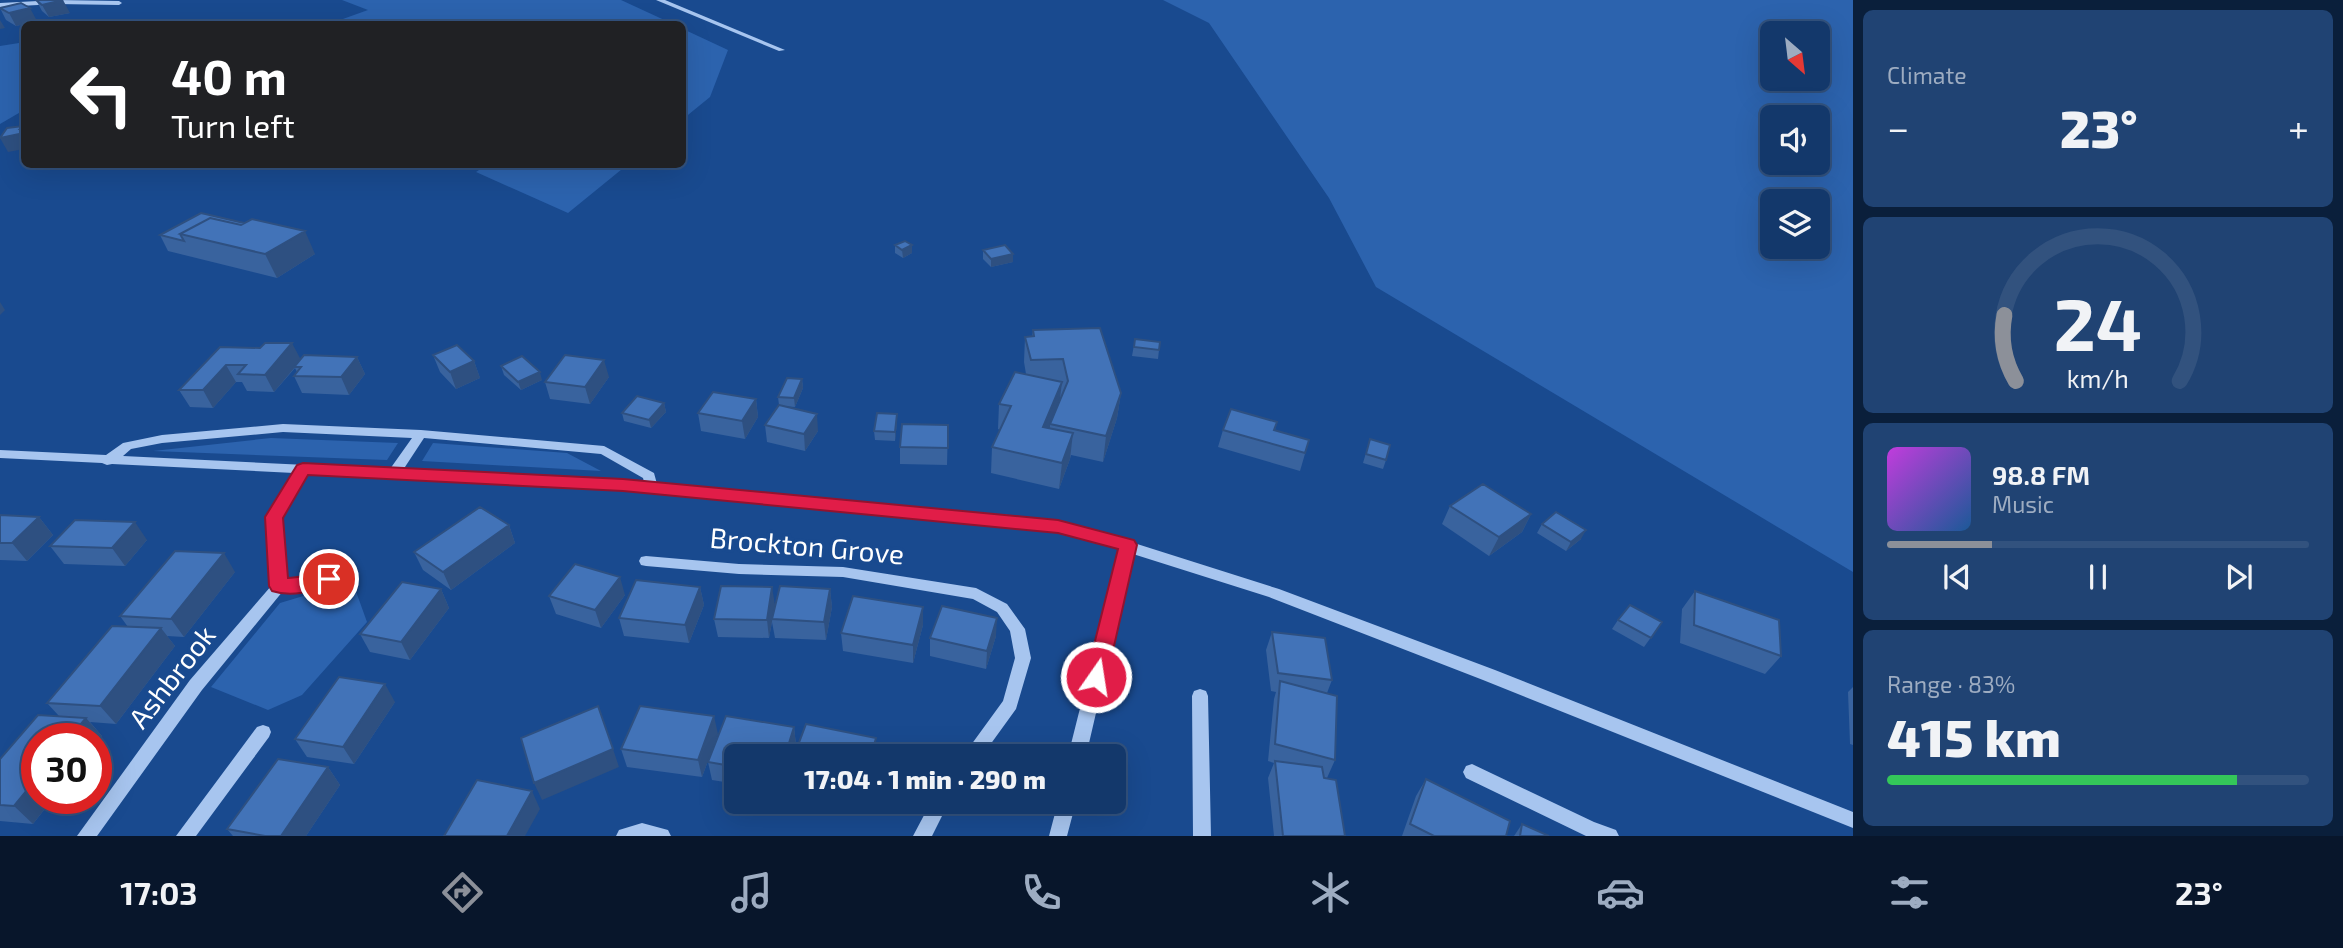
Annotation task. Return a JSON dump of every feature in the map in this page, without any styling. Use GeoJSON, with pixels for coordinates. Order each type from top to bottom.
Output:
{"type":"FeatureCollection","features":[{"type":"Feature","properties":{"kind":"street"},"geometry":{"type":"LineString","coordinates":[[659,0],[781,50]]}},
{"type":"Feature","properties":{"kind":"street"},"geometry":{"type":"LineString","coordinates":[[0,5],[44,1],[118,3]]}},
{"type":"Feature","properties":{"kind":"street"},"geometry":{"type":"LineString","coordinates":[[9,13],[44,1]]}},
{"type":"Feature","properties":{"kind":"street"},"geometry":{"type":"LineString","coordinates":[[107,461],[127,446],[162,439],[284,428],[422,434],[604,450],[649,477],[653,488]]}},
{"type":"Feature","properties":{"kind":"street"},"geometry":{"type":"LineString","coordinates":[[394,473],[422,434]]}},
{"type":"Feature","properties":{"kind":"street"},"geometry":{"type":"LineString","coordinates":[[0,454],[653,488],[1008,520],[1075,530],[1128,545],[1337,617],[1853,820]]}},
{"type":"Feature","properties":{"kind":"street"},"geometry":{"type":"LineString","coordinates":[[303,469],[274,517],[279,586],[308,585],[349,572]]}},
{"type":"Feature","properties":{"kind":"street"},"geometry":{"type":"LineString","coordinates":[[1080,744],[1128,545]]}},
{"type":"Feature","properties":{"kind":"street","name":"Brockton Grove"},"geometry":{"type":"LineString","coordinates":[[646,561],[739,569],[843,572],[976,594],[1002,608],[1017,629],[1023,659],[1010,704],[981,744]]}},
{"type":"Feature","properties":{"kind":"street","name":"Ashbrook"},"geometry":{"type":"LineString","coordinates":[[86,836],[196,685],[279,586]]}},
{"type":"Feature","properties":{"kind":"street"},"geometry":{"type":"LineString","coordinates":[[1200,696],[1202,836]]}},
{"type":"Feature","properties":{"kind":"street"},"geometry":{"type":"LineString","coordinates":[[185,836],[263,732]]}},
{"type":"Feature","properties":{"kind":"street"},"geometry":{"type":"LineString","coordinates":[[1472,772],[1610,836]]}},
{"type":"Feature","properties":{"kind":"street"},"geometry":{"type":"LineString","coordinates":[[922,836],[934,814]]}},
{"type":"Feature","properties":{"kind":"street"},"geometry":{"type":"LineString","coordinates":[[1058,836],[1063,814]]}},
{"type":"Feature","properties":{"kind":"street"},"geometry":{"type":"LineString","coordinates":[[625,836],[642,832],[662,836]]}},
{"type":"Feature","properties":{"kind":"shaded area"},"geometry":{"type":"Polygon","coordinates":[[[342,0],[621,0],[666,21],[337,21],[368,10],[342,0]]]}},
{"type":"Feature","properties":{"kind":"shaded area"},"geometry":{"type":"Polygon","coordinates":[[[1163,0],[1853,0],[1853,572],[1376,287],[1329,198],[1209,23],[1163,0]]]}},
{"type":"Feature","properties":{"kind":"shaded area"},"geometry":{"type":"Polygon","coordinates":[[[686,30],[728,50],[710,97],[686,117],[686,30]]]}},
{"type":"Feature","properties":{"kind":"shaded area"},"geometry":{"type":"Polygon","coordinates":[[[19,43],[21,45],[21,112],[0,124],[0,46],[19,43]]]}},
{"type":"Feature","properties":{"kind":"shaded area"},"geometry":{"type":"Polygon","coordinates":[[[482,168],[623,168],[568,213],[476,172],[482,168]]]}},
{"type":"Feature","properties":{"kind":"shaded area"},"geometry":{"type":"Polygon","coordinates":[[[271,438],[398,443],[387,460],[153,451],[271,438]]]}},
{"type":"Feature","properties":{"kind":"shaded area"},"geometry":{"type":"Polygon","coordinates":[[[433,443],[567,453],[601,471],[422,461],[433,443]]]}},
{"type":"Feature","properties":{"kind":"shaded area"},"geometry":{"type":"Polygon","coordinates":[[[354,586],[367,622],[302,695],[268,710],[211,687],[280,603],[330,588],[354,586]]]}},
{"type":"Feature","properties":{"kind":"building"},"geometry":{"type":"Polygon","coordinates":[[[36,0],[63,0],[42,5],[36,0]]]}},
{"type":"Feature","properties":{"kind":"building"},"geometry":{"type":"Polygon","coordinates":[[[21,3],[30,8],[9,13],[0,8],[21,3]]]}},
{"type":"Feature","properties":{"kind":"building"},"geometry":{"type":"Polygon","coordinates":[[[21,126],[21,134],[0,138],[7,128],[21,126]]]}},
{"type":"Feature","properties":{"kind":"building"},"geometry":{"type":"Polygon","coordinates":[[[201,213],[244,223],[241,225],[210,218],[180,234],[184,241],[160,235],[201,213]]]}},
{"type":"Feature","properties":{"kind":"building"},"geometry":{"type":"Polygon","coordinates":[[[210,218],[241,225],[252,219],[305,231],[265,254],[180,234],[210,218]]]}},
{"type":"Feature","properties":{"kind":"building"},"geometry":{"type":"Polygon","coordinates":[[[905,241],[912,245],[902,250],[895,245],[905,241]]]}},
{"type":"Feature","properties":{"kind":"building"},"geometry":{"type":"Polygon","coordinates":[[[1005,245],[1013,254],[991,259],[983,250],[1005,245]]]}},
{"type":"Feature","properties":{"kind":"building"},"geometry":{"type":"Polygon","coordinates":[[[1100,328],[1121,393],[1106,436],[1050,424],[1068,381],[1063,359],[1031,360],[1025,337],[1034,336],[1033,330],[1100,328]]]}},
{"type":"Feature","properties":{"kind":"building"},"geometry":{"type":"Polygon","coordinates":[[[1135,339],[1160,342],[1159,350],[1134,347],[1135,339]]]}},
{"type":"Feature","properties":{"kind":"building"},"geometry":{"type":"Polygon","coordinates":[[[265,343],[292,343],[265,375],[238,374],[246,365],[226,365],[203,390],[179,390],[220,347],[260,348],[265,343]]]}},
{"type":"Feature","properties":{"kind":"building"},"geometry":{"type":"Polygon","coordinates":[[[457,345],[474,361],[450,372],[433,355],[457,345]]]}},
{"type":"Feature","properties":{"kind":"building"},"geometry":{"type":"Polygon","coordinates":[[[304,355],[357,357],[341,377],[294,376],[301,367],[294,367],[304,355]]]}},
{"type":"Feature","properties":{"kind":"building"},"geometry":{"type":"Polygon","coordinates":[[[565,355],[604,360],[585,387],[545,382],[565,355]]]}},
{"type":"Feature","properties":{"kind":"building"},"geometry":{"type":"Polygon","coordinates":[[[522,356],[540,372],[518,382],[501,366],[522,356]]]}},
{"type":"Feature","properties":{"kind":"building"},"geometry":{"type":"Polygon","coordinates":[[[1015,372],[1062,382],[1043,427],[1073,433],[1062,463],[992,447],[1011,406],[999,404],[1015,372]]]}},
{"type":"Feature","properties":{"kind":"building"},"geometry":{"type":"Polygon","coordinates":[[[787,378],[802,379],[794,398],[778,397],[787,378]]]}},
{"type":"Feature","properties":{"kind":"building"},"geometry":{"type":"Polygon","coordinates":[[[713,392],[756,399],[742,421],[698,413],[713,392]]]}},
{"type":"Feature","properties":{"kind":"building"},"geometry":{"type":"Polygon","coordinates":[[[637,396],[664,403],[649,420],[622,413],[637,396]]]}},
{"type":"Feature","properties":{"kind":"building"},"geometry":{"type":"Polygon","coordinates":[[[779,405],[817,414],[804,434],[765,425],[779,405]]]}},
{"type":"Feature","properties":{"kind":"building"},"geometry":{"type":"Polygon","coordinates":[[[1231,409],[1277,422],[1274,430],[1309,440],[1305,453],[1223,430],[1231,409]]]}},
{"type":"Feature","properties":{"kind":"building"},"geometry":{"type":"Polygon","coordinates":[[[877,413],[897,414],[895,432],[874,431],[877,413]]]}},
{"type":"Feature","properties":{"kind":"building"},"geometry":{"type":"Polygon","coordinates":[[[902,424],[948,425],[948,448],[900,447],[902,424]]]}},
{"type":"Feature","properties":{"kind":"building"},"geometry":{"type":"Polygon","coordinates":[[[1370,439],[1390,445],[1386,460],[1366,454],[1370,439]]]}},
{"type":"Feature","properties":{"kind":"building"},"geometry":{"type":"Polygon","coordinates":[[[1483,484],[1531,514],[1499,537],[1450,506],[1483,484]]]}},
{"type":"Feature","properties":{"kind":"building"},"geometry":{"type":"Polygon","coordinates":[[[480,507],[509,525],[443,572],[414,552],[480,507]]]}},
{"type":"Feature","properties":{"kind":"building"},"geometry":{"type":"Polygon","coordinates":[[[1556,512],[1586,530],[1571,542],[1542,524],[1556,512]]]}},
{"type":"Feature","properties":{"kind":"building"},"geometry":{"type":"Polygon","coordinates":[[[0,515],[39,517],[12,543],[0,543],[0,515]]]}},
{"type":"Feature","properties":{"kind":"building"},"geometry":{"type":"Polygon","coordinates":[[[75,520],[135,522],[112,548],[50,546],[75,520]]]}},
{"type":"Feature","properties":{"kind":"building"},"geometry":{"type":"Polygon","coordinates":[[[175,551],[224,553],[171,619],[120,616],[175,551]]]}},
{"type":"Feature","properties":{"kind":"building"},"geometry":{"type":"Polygon","coordinates":[[[575,564],[620,577],[595,610],[549,596],[575,564]]]}},
{"type":"Feature","properties":{"kind":"building"},"geometry":{"type":"Polygon","coordinates":[[[636,580],[700,587],[685,625],[619,618],[636,580]]]}},
{"type":"Feature","properties":{"kind":"building"},"geometry":{"type":"Polygon","coordinates":[[[402,582],[441,589],[401,642],[360,634],[402,582]]]}},
{"type":"Feature","properties":{"kind":"building"},"geometry":{"type":"Polygon","coordinates":[[[721,586],[772,587],[767,620],[714,619],[721,586]]]}},
{"type":"Feature","properties":{"kind":"building"},"geometry":{"type":"Polygon","coordinates":[[[780,586],[830,589],[824,622],[772,619],[780,586]]]}},
{"type":"Feature","properties":{"kind":"building"},"geometry":{"type":"Polygon","coordinates":[[[1695,591],[1779,620],[1781,656],[1694,625],[1695,591]]]}},
{"type":"Feature","properties":{"kind":"building"},"geometry":{"type":"Polygon","coordinates":[[[853,596],[923,607],[913,645],[841,633],[853,596]]]}},
{"type":"Feature","properties":{"kind":"building"},"geometry":{"type":"Polygon","coordinates":[[[1630,605],[1662,622],[1651,638],[1618,620],[1630,605]]]}},
{"type":"Feature","properties":{"kind":"building"},"geometry":{"type":"Polygon","coordinates":[[[942,606],[997,618],[987,651],[930,638],[942,606]]]}},
{"type":"Feature","properties":{"kind":"building"},"geometry":{"type":"Polygon","coordinates":[[[112,626],[161,628],[100,706],[47,703],[112,626]]]}},
{"type":"Feature","properties":{"kind":"building"},"geometry":{"type":"Polygon","coordinates":[[[1272,632],[1325,638],[1332,680],[1278,673],[1272,632]]]}},
{"type":"Feature","properties":{"kind":"building"},"geometry":{"type":"Polygon","coordinates":[[[339,677],[385,684],[343,747],[295,739],[339,677]]]}},
{"type":"Feature","properties":{"kind":"building"},"geometry":{"type":"Polygon","coordinates":[[[1280,681],[1337,696],[1335,760],[1275,744],[1280,681]]]}},
{"type":"Feature","properties":{"kind":"building"},"geometry":{"type":"Polygon","coordinates":[[[598,706],[613,749],[534,783],[521,738],[598,706]]]}},
{"type":"Feature","properties":{"kind":"building"},"geometry":{"type":"Polygon","coordinates":[[[640,706],[714,716],[698,760],[621,749],[640,706]]]}},
{"type":"Feature","properties":{"kind":"building"},"geometry":{"type":"Polygon","coordinates":[[[38,715],[86,718],[82,723],[31,723],[38,715]]]}},
{"type":"Feature","properties":{"kind":"building"},"geometry":{"type":"Polygon","coordinates":[[[726,716],[794,727],[789,744],[724,744],[724,765],[708,762],[726,716]]]}},
{"type":"Feature","properties":{"kind":"building"},"geometry":{"type":"Polygon","coordinates":[[[806,724],[876,738],[874,744],[798,744],[806,724]]]}},
{"type":"Feature","properties":{"kind":"building"},"geometry":{"type":"Polygon","coordinates":[[[21,735],[21,797],[14,806],[0,805],[0,759],[21,735]]]}},
{"type":"Feature","properties":{"kind":"building"},"geometry":{"type":"Polygon","coordinates":[[[278,759],[328,767],[281,836],[227,829],[278,759]]]}},
{"type":"Feature","properties":{"kind":"building"},"geometry":{"type":"Polygon","coordinates":[[[1275,761],[1322,767],[1324,778],[1336,780],[1345,836],[1283,836],[1275,761]]]}},
{"type":"Feature","properties":{"kind":"building"},"geometry":{"type":"Polygon","coordinates":[[[1426,779],[1510,821],[1506,836],[1434,836],[1410,824],[1426,779]]]}},
{"type":"Feature","properties":{"kind":"building"},"geometry":{"type":"Polygon","coordinates":[[[477,780],[532,791],[507,836],[444,836],[477,780]]]}},
{"type":"Feature","properties":{"kind":"building"},"geometry":{"type":"Polygon","coordinates":[[[1522,824],[1549,836],[1520,836],[1522,824]]]}},
{"type":"Feature","properties":{"kind":"route"},"geometry":{"type":"LineString","coordinates":[[329,579],[308,585],[279,586],[274,517],[303,469],[623,485],[1058,526],[1128,545],[1096,677]]}}]}
